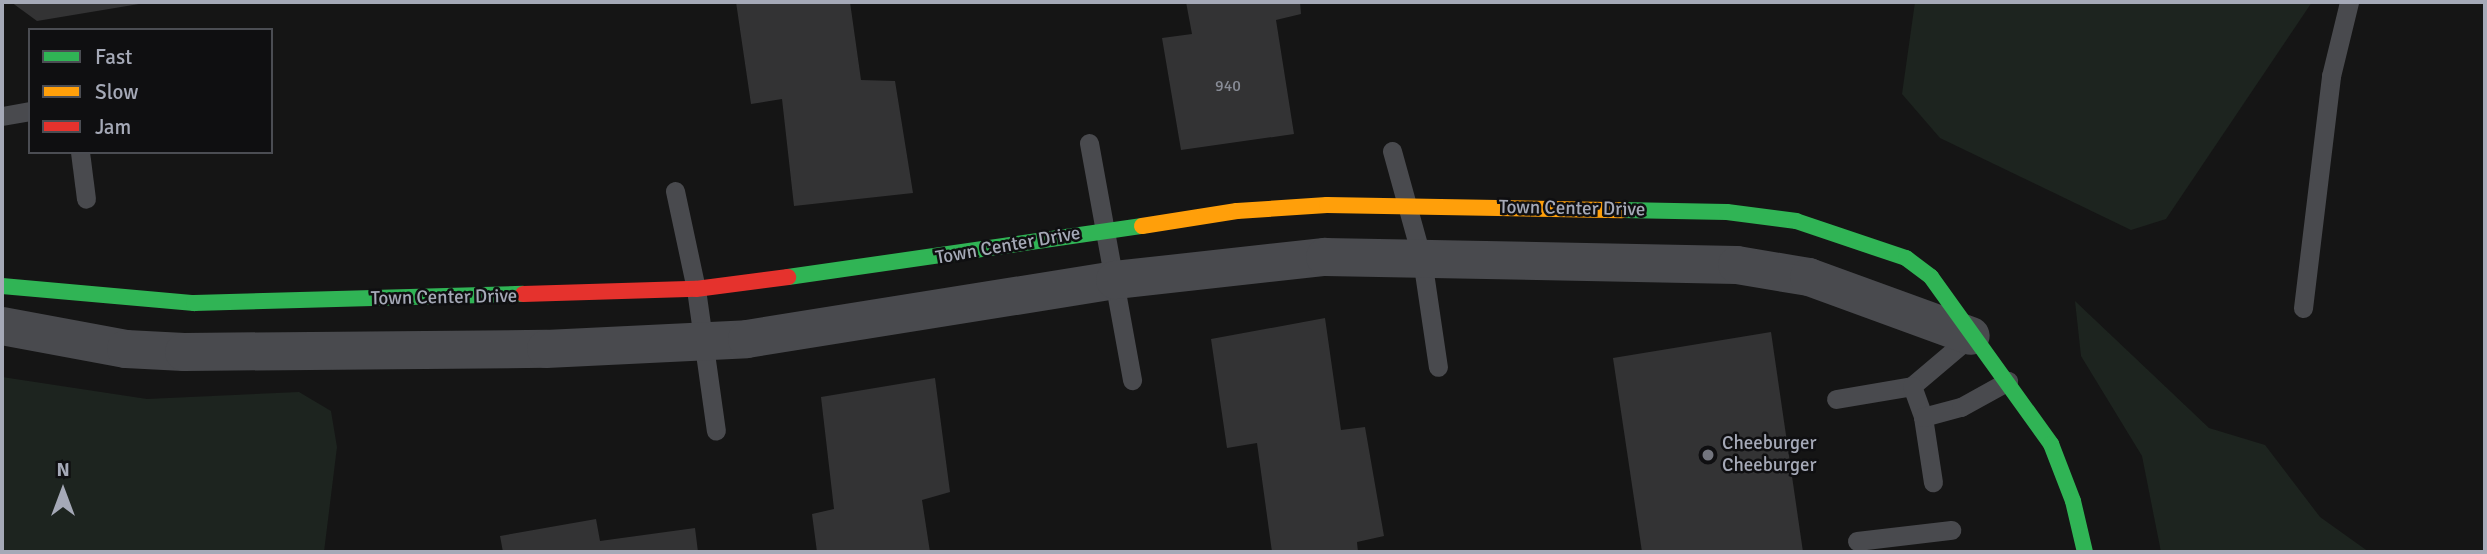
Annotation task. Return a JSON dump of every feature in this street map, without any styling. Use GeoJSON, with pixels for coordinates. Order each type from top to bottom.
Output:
{"type":"FeatureCollection","features":[{"type":"Feature","properties":{"kind":"street","name":"Town Center Drive"},"geometry":{"type":"LineString","coordinates":[[2,286],[194,303],[696,289],[975,253],[1104,230],[1237,211],[1410,206],[1727,212],[1796,221],[1906,258],[1931,277],[2051,444],[2073,501],[2085,552]]}},
{"type":"Feature","properties":{"kind":"street"},"geometry":{"type":"LineString","coordinates":[[2,326],[126,349],[184,352],[546,349],[747,339],[983,305],[1115,280],[1325,257],[1737,265],[1809,277],[1971,336]]}},
{"type":"Feature","properties":{"kind":"lane"},"geometry":{"type":"LineString","coordinates":[[2303,308],[2331,76],[2349,2]]}},
{"type":"Feature","properties":{"kind":"lane"},"geometry":{"type":"LineString","coordinates":[[2,116],[28,111]]}},
{"type":"Feature","properties":{"kind":"lane"},"geometry":{"type":"LineString","coordinates":[[1088,143],[1132,380]]}},
{"type":"Feature","properties":{"kind":"lane"},"geometry":{"type":"LineString","coordinates":[[1392,151],[1410,206],[1422,259],[1438,367]]}},
{"type":"Feature","properties":{"kind":"lane"},"geometry":{"type":"LineString","coordinates":[[80,154],[86,199]]}},
{"type":"Feature","properties":{"kind":"lane"},"geometry":{"type":"LineString","coordinates":[[675,191],[696,289],[716,431]]}},
{"type":"Feature","properties":{"kind":"lane"},"geometry":{"type":"LineString","coordinates":[[1836,399],[1912,386],[1971,336]]}},
{"type":"Feature","properties":{"kind":"lane"},"geometry":{"type":"LineString","coordinates":[[1923,418],[1961,407],[2008,381]]}},
{"type":"Feature","properties":{"kind":"lane"},"geometry":{"type":"LineString","coordinates":[[1912,386],[1923,418],[1933,482]]}},
{"type":"Feature","properties":{"kind":"lane"},"geometry":{"type":"LineString","coordinates":[[1857,541],[1951,530]]}},
{"type":"Feature","properties":{"kind":"shaded area"},"geometry":{"type":"Polygon","coordinates":[[[1915,2],[2312,2],[2166,219],[2131,230],[1940,138],[1902,94],[1915,2]]]}},
{"type":"Feature","properties":{"kind":"shaded area"},"geometry":{"type":"Polygon","coordinates":[[[2075,301],[2209,428],[2265,445],[2320,517],[2369,552],[2161,552],[2142,456],[2081,356],[2075,301]]]}},
{"type":"Feature","properties":{"kind":"shaded area"},"geometry":{"type":"Polygon","coordinates":[[[2,377],[147,399],[299,392],[331,411],[337,447],[324,552],[2,552],[2,377]]]}},
{"type":"Feature","properties":{"kind":"building"},"geometry":{"type":"Polygon","coordinates":[[[11,2],[145,2],[145,3],[37,21],[11,2]]]}},
{"type":"Feature","properties":{"kind":"building"},"geometry":{"type":"Polygon","coordinates":[[[736,2],[850,2],[861,80],[895,81],[913,193],[794,206],[782,99],[751,104],[736,2]]]}},
{"type":"Feature","properties":{"kind":"building"},"geometry":{"type":"Polygon","coordinates":[[[1186,2],[1300,2],[1301,14],[1276,20],[1294,134],[1181,150],[1162,38],[1192,34],[1186,2]]]}},
{"type":"Feature","properties":{"kind":"building"},"geometry":{"type":"Polygon","coordinates":[[[1325,318],[1341,430],[1365,427],[1384,536],[1357,542],[1358,552],[1272,552],[1257,443],[1227,448],[1211,339],[1325,318]]]}},
{"type":"Feature","properties":{"kind":"building","name":"Cheeburger Cheeburger"},"geometry":{"type":"Polygon","coordinates":[[[1771,332],[1803,552],[1642,552],[1613,358],[1771,332]]]}},
{"type":"Feature","properties":{"kind":"building"},"geometry":{"type":"Polygon","coordinates":[[[935,378],[950,492],[922,500],[930,552],[817,552],[812,514],[834,509],[821,397],[935,378]]]}},
{"type":"Feature","properties":{"kind":"building"},"geometry":{"type":"Polygon","coordinates":[[[596,519],[600,541],[695,528],[698,552],[503,552],[500,536],[596,519]]]}},
{"type":"Feature","properties":{"kind":"traffic: fast"},"geometry":{"type":"LineString","coordinates":[[1622,210],[1727,212],[1796,221],[1906,258],[1931,277],[2051,444],[2073,501],[2085,552]]}},
{"type":"Feature","properties":{"kind":"traffic: fast"},"geometry":{"type":"LineString","coordinates":[[788,277],[1142,226]]}},
{"type":"Feature","properties":{"kind":"traffic: fast"},"geometry":{"type":"LineString","coordinates":[[2,286],[194,303],[523,294]]}},
{"type":"Feature","properties":{"kind":"traffic: slow"},"geometry":{"type":"LineString","coordinates":[[1142,226],[1237,211],[1327,205],[1622,210]]}},
{"type":"Feature","properties":{"kind":"traffic: jam"},"geometry":{"type":"LineString","coordinates":[[523,294],[696,289],[788,277]]}},
{"type":"Feature","properties":{"kind":"place","name":"Cheeburger Cheeburger"},"geometry":{"type":"Point","coordinates":[1708,455]}}]}
